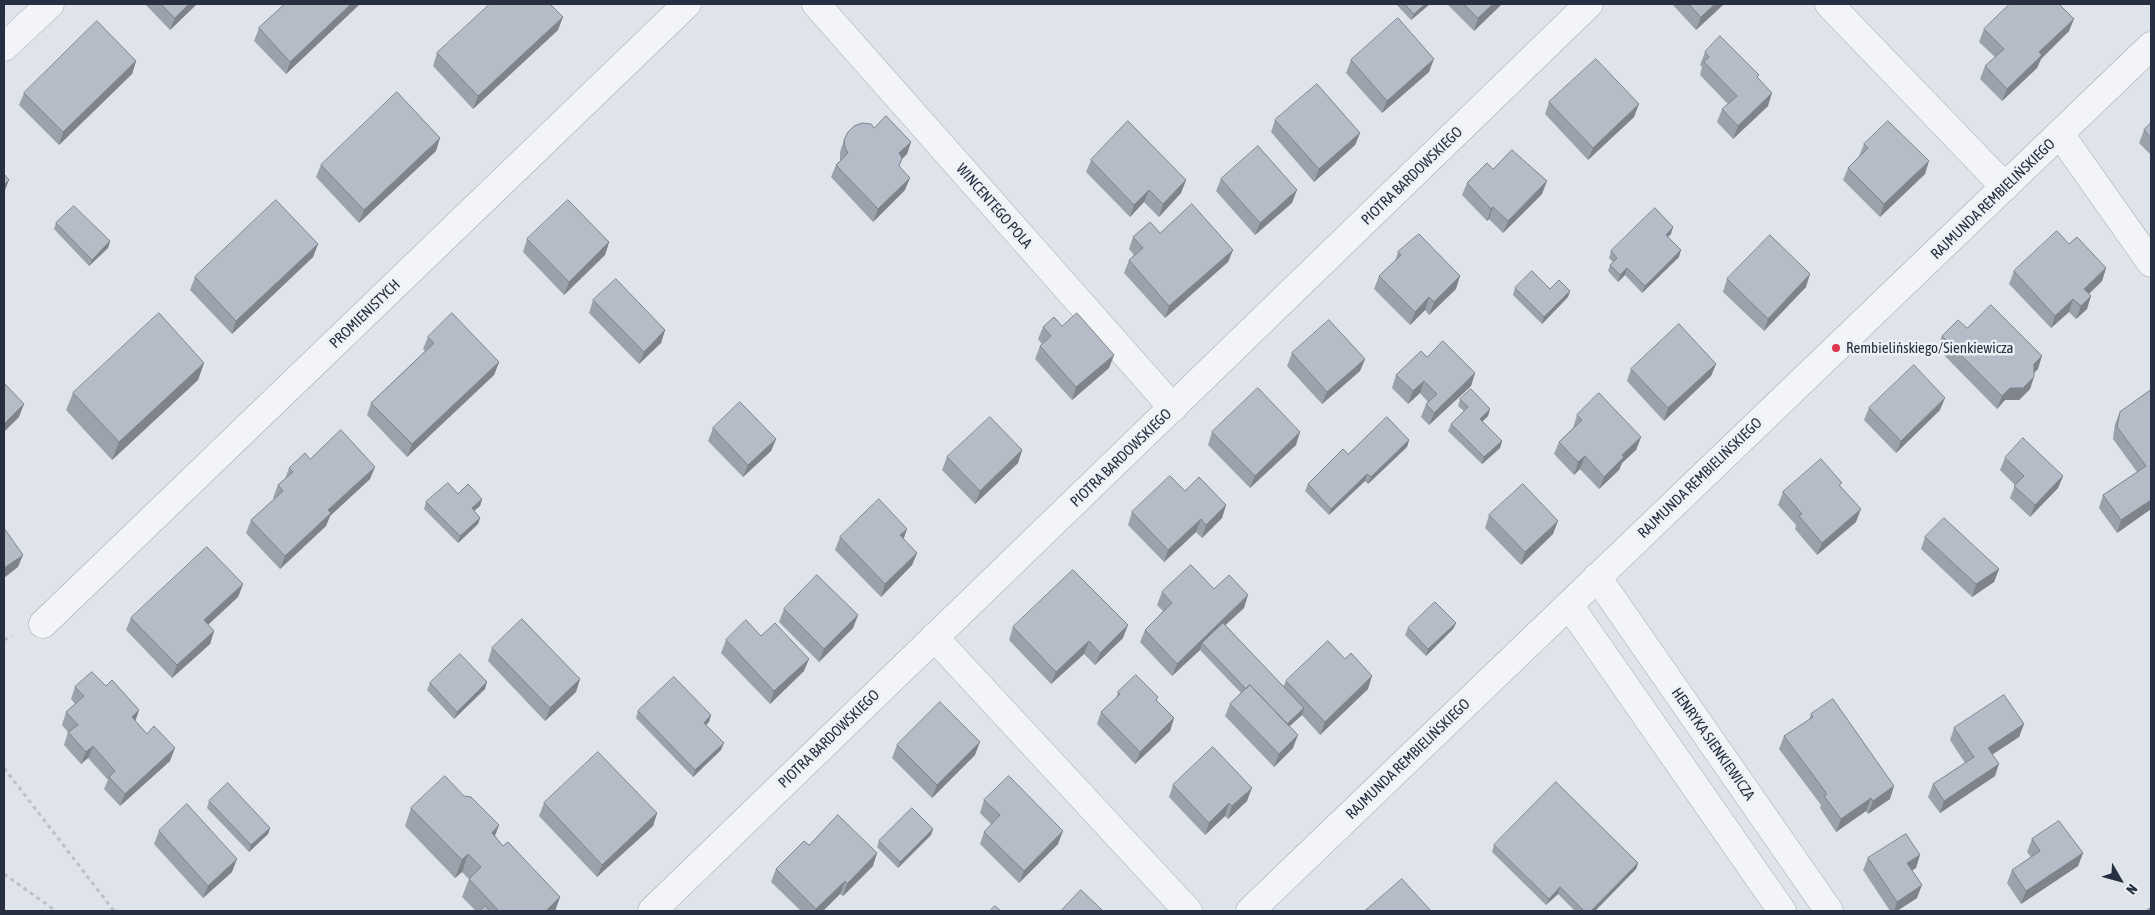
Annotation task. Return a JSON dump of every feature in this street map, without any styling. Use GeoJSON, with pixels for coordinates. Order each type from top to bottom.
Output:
{"type":"FeatureCollection","features":[{"type":"Feature","properties":{"kind":"street"},"geometry":{"type":"LineString","coordinates":[[4,47],[50,4]]}},
{"type":"Feature","properties":{"kind":"street","name":"PROMIENISTYCH"},"geometry":{"type":"LineString","coordinates":[[43,624],[687,4]]}},
{"type":"Feature","properties":{"kind":"street","name":"WINCENTEGO POLA"},"geometry":{"type":"LineString","coordinates":[[816,4],[1173,408]]}},
{"type":"Feature","properties":{"kind":"street","name":"PIOTRA BARDOWSKIEGO"},"geometry":{"type":"LineString","coordinates":[[652,911],[1589,4]]}},
{"type":"Feature","properties":{"kind":"street"},"geometry":{"type":"LineString","coordinates":[[1829,4],[2005,187]]}},
{"type":"Feature","properties":{"kind":"street","name":"RAJMUNDA REMBIELIŃSKIEGO"},"geometry":{"type":"LineString","coordinates":[[1250,911],[2151,46]]}},
{"type":"Feature","properties":{"kind":"street"},"geometry":{"type":"LineString","coordinates":[[2060,134],[2151,263]]}},
{"type":"Feature","properties":{"kind":"street","name":"HENRYKA SIENKIEWICZA"},"geometry":{"type":"LineString","coordinates":[[1597,577],[1829,911]]}},
{"type":"Feature","properties":{"kind":"street"},"geometry":{"type":"LineString","coordinates":[[1569,604],[1782,911]]}},
{"type":"Feature","properties":{"kind":"street"},"geometry":{"type":"LineString","coordinates":[[934,636],[1188,911]]}},
{"type":"Feature","properties":{"kind":"path"},"geometry":{"type":"LineString","coordinates":[[4,768],[114,911]]}},
{"type":"Feature","properties":{"kind":"path"},"geometry":{"type":"LineString","coordinates":[[4,874],[56,911]]}},
{"type":"Feature","properties":{"kind":"building"},"geometry":{"type":"Polygon","coordinates":[[[161,4],[189,4],[175,18],[161,4]]]}},
{"type":"Feature","properties":{"kind":"building"},"geometry":{"type":"Polygon","coordinates":[[[285,4],[351,4],[290,62],[259,28],[285,4]]]}},
{"type":"Feature","properties":{"kind":"building"},"geometry":{"type":"Polygon","coordinates":[[[490,4],[550,4],[563,17],[478,96],[437,53],[490,4]]]}},
{"type":"Feature","properties":{"kind":"building"},"geometry":{"type":"Polygon","coordinates":[[[1405,4],[1425,4],[1414,14],[1405,4]]]}},
{"type":"Feature","properties":{"kind":"building"},"geometry":{"type":"Polygon","coordinates":[[[1464,4],[1493,4],[1478,18],[1464,4]]]}},
{"type":"Feature","properties":{"kind":"building"},"geometry":{"type":"Polygon","coordinates":[[[1689,4],[1715,4],[1701,17],[1689,4]]]}},
{"type":"Feature","properties":{"kind":"building"},"geometry":{"type":"Polygon","coordinates":[[[2010,4],[2059,4],[2074,19],[2039,52],[2042,55],[2007,89],[1985,66],[2004,49],[1984,29],[2010,4]]]}},
{"type":"Feature","properties":{"kind":"building"},"geometry":{"type":"Polygon","coordinates":[[[1398,18],[1434,59],[1387,101],[1351,60],[1398,18]]]}},
{"type":"Feature","properties":{"kind":"building"},"geometry":{"type":"Polygon","coordinates":[[[97,21],[136,61],[63,132],[24,93],[97,21]]]}},
{"type":"Feature","properties":{"kind":"building"},"geometry":{"type":"Polygon","coordinates":[[[1720,36],[1759,75],[1757,77],[1772,93],[1738,126],[1722,109],[1737,96],[1704,62],[1709,57],[1705,52],[1720,36]]]}},
{"type":"Feature","properties":{"kind":"building"},"geometry":{"type":"Polygon","coordinates":[[[1596,59],[1639,104],[1593,148],[1549,102],[1596,59]]]}},
{"type":"Feature","properties":{"kind":"building"},"geometry":{"type":"Polygon","coordinates":[[[1317,84],[1360,133],[1319,169],[1275,120],[1317,84]]]}},
{"type":"Feature","properties":{"kind":"building"},"geometry":{"type":"Polygon","coordinates":[[[397,92],[440,138],[364,210],[321,165],[397,92]]]}},
{"type":"Feature","properties":{"kind":"building"},"geometry":{"type":"Polygon","coordinates":[[[886,116],[911,142],[899,153],[902,158],[899,166],[910,178],[878,209],[836,165],[848,153],[844,140],[854,126],[862,123],[871,124],[874,128],[886,116]]]}},
{"type":"Feature","properties":{"kind":"building"},"geometry":{"type":"Polygon","coordinates":[[[1128,121],[1186,180],[1163,204],[1149,190],[1134,205],[1091,160],[1128,121]]]}},
{"type":"Feature","properties":{"kind":"building"},"geometry":{"type":"Polygon","coordinates":[[[1888,121],[1929,161],[1884,204],[1848,168],[1868,148],[1864,144],[1888,121]]]}},
{"type":"Feature","properties":{"kind":"building"},"geometry":{"type":"Polygon","coordinates":[[[2151,123],[2151,138],[2144,130],[2151,123]]]}},
{"type":"Feature","properties":{"kind":"building"},"geometry":{"type":"Polygon","coordinates":[[[1258,146],[1297,190],[1260,223],[1221,179],[1258,146]]]}},
{"type":"Feature","properties":{"kind":"building"},"geometry":{"type":"Polygon","coordinates":[[[1512,150],[1547,181],[1508,221],[1493,207],[1491,209],[1467,183],[1487,163],[1493,169],[1512,150]]]}},
{"type":"Feature","properties":{"kind":"building"},"geometry":{"type":"Polygon","coordinates":[[[4,174],[9,180],[4,185],[4,174]]]}},
{"type":"Feature","properties":{"kind":"building"},"geometry":{"type":"Polygon","coordinates":[[[276,200],[318,244],[236,321],[195,277],[276,200]]]}},
{"type":"Feature","properties":{"kind":"building"},"geometry":{"type":"Polygon","coordinates":[[[568,200],[609,242],[569,282],[527,239],[568,200]]]}},
{"type":"Feature","properties":{"kind":"building"},"geometry":{"type":"Polygon","coordinates":[[[1192,204],[1233,250],[1169,306],[1129,260],[1143,248],[1133,237],[1150,222],[1160,233],[1192,204]]]}},
{"type":"Feature","properties":{"kind":"building"},"geometry":{"type":"Polygon","coordinates":[[[74,206],[110,241],[92,260],[56,223],[74,206]]]}},
{"type":"Feature","properties":{"kind":"building"},"geometry":{"type":"Polygon","coordinates":[[[1655,208],[1673,227],[1666,235],[1681,250],[1645,286],[1627,268],[1620,275],[1610,265],[1617,258],[1611,251],[1655,208]]]}},
{"type":"Feature","properties":{"kind":"building"},"geometry":{"type":"Polygon","coordinates":[[[2057,231],[2069,244],[2077,237],[2106,268],[2084,289],[2091,296],[2081,306],[2073,299],[2055,316],[2014,271],[2057,231]]]}},
{"type":"Feature","properties":{"kind":"building"},"geometry":{"type":"Polygon","coordinates":[[[1419,234],[1460,276],[1434,302],[1429,297],[1415,312],[1379,276],[1401,255],[1398,252],[1419,234]]]}},
{"type":"Feature","properties":{"kind":"building"},"geometry":{"type":"Polygon","coordinates":[[[1770,235],[1810,274],[1768,319],[1727,279],[1770,235]]]}},
{"type":"Feature","properties":{"kind":"building"},"geometry":{"type":"Polygon","coordinates":[[[1532,271],[1550,289],[1559,280],[1570,291],[1544,317],[1515,288],[1532,271]]]}},
{"type":"Feature","properties":{"kind":"building"},"geometry":{"type":"Polygon","coordinates":[[[616,279],[665,330],[644,352],[593,300],[616,279]]]}},
{"type":"Feature","properties":{"kind":"building"},"geometry":{"type":"Polygon","coordinates":[[[1991,305],[2042,356],[2034,364],[2034,377],[2023,388],[2010,388],[2002,396],[1942,336],[1958,320],[1967,328],[1991,305]]]}},
{"type":"Feature","properties":{"kind":"building"},"geometry":{"type":"Polygon","coordinates":[[[159,313],[204,363],[119,442],[73,393],[159,313]]]}},
{"type":"Feature","properties":{"kind":"building"},"geometry":{"type":"Polygon","coordinates":[[[452,313],[499,362],[412,444],[371,403],[434,343],[428,337],[452,313]]]}},
{"type":"Feature","properties":{"kind":"building"},"geometry":{"type":"Polygon","coordinates":[[[1077,313],[1114,355],[1076,387],[1040,346],[1051,336],[1043,327],[1054,317],[1062,326],[1077,313]]]}},
{"type":"Feature","properties":{"kind":"building"},"geometry":{"type":"Polygon","coordinates":[[[1329,320],[1365,359],[1327,392],[1292,353],[1329,320]]]}},
{"type":"Feature","properties":{"kind":"building"},"geometry":{"type":"Polygon","coordinates":[[[1679,324],[1716,364],[1668,408],[1631,369],[1679,324]]]}},
{"type":"Feature","properties":{"kind":"building"},"geometry":{"type":"Polygon","coordinates":[[[1443,341],[1475,373],[1434,413],[1426,404],[1437,394],[1424,381],[1413,391],[1396,375],[1421,351],[1427,357],[1443,341]]]}},
{"type":"Feature","properties":{"kind":"building"},"geometry":{"type":"Polygon","coordinates":[[[1914,365],[1945,398],[1901,441],[1869,408],[1914,365]]]}},
{"type":"Feature","properties":{"kind":"building"},"geometry":{"type":"Polygon","coordinates":[[[4,383],[24,404],[4,424],[4,383]]]}},
{"type":"Feature","properties":{"kind":"building"},"geometry":{"type":"Polygon","coordinates":[[[1258,388],[1300,432],[1255,476],[1212,432],[1258,388]]]}},
{"type":"Feature","properties":{"kind":"building"},"geometry":{"type":"Polygon","coordinates":[[[1471,389],[1490,409],[1480,419],[1502,441],[1484,457],[1451,424],[1468,407],[1460,399],[1471,389]]]}},
{"type":"Feature","properties":{"kind":"building"},"geometry":{"type":"Polygon","coordinates":[[[2151,390],[2151,500],[2121,520],[2103,495],[2146,466],[2117,427],[2120,412],[2151,390]]]}},
{"type":"Feature","properties":{"kind":"building"},"geometry":{"type":"Polygon","coordinates":[[[1599,393],[1641,437],[1622,455],[1624,457],[1604,477],[1585,456],[1578,462],[1559,442],[1582,420],[1577,415],[1599,393]]]}},
{"type":"Feature","properties":{"kind":"building"},"geometry":{"type":"Polygon","coordinates":[[[740,402],[776,439],[748,465],[713,428],[740,402]]]}},
{"type":"Feature","properties":{"kind":"building"},"geometry":{"type":"Polygon","coordinates":[[[990,417],[1022,450],[980,491],[947,457],[990,417]]]}},
{"type":"Feature","properties":{"kind":"building"},"geometry":{"type":"Polygon","coordinates":[[[1387,417],[1409,440],[1371,477],[1367,474],[1331,509],[1308,484],[1343,449],[1348,454],[1387,417]]]}},
{"type":"Feature","properties":{"kind":"building"},"geometry":{"type":"Polygon","coordinates":[[[341,430],[375,467],[328,510],[331,513],[285,556],[251,520],[283,491],[278,485],[293,472],[289,468],[305,453],[310,459],[341,430]]]}},
{"type":"Feature","properties":{"kind":"building"},"geometry":{"type":"Polygon","coordinates":[[[2023,438],[2063,476],[2035,505],[2014,486],[2024,476],[2005,458],[2023,438]]]}},
{"type":"Feature","properties":{"kind":"building"},"geometry":{"type":"Polygon","coordinates":[[[1821,459],[1842,483],[1839,485],[1861,509],[1822,543],[1799,516],[1802,514],[1783,492],[1821,459]]]}},
{"type":"Feature","properties":{"kind":"building"},"geometry":{"type":"Polygon","coordinates":[[[1170,476],[1185,491],[1199,477],[1226,505],[1206,525],[1201,519],[1168,550],[1132,512],[1170,476]]]}},
{"type":"Feature","properties":{"kind":"building"},"geometry":{"type":"Polygon","coordinates":[[[448,483],[458,494],[468,484],[482,499],[472,508],[480,518],[460,536],[426,502],[448,483]]]}},
{"type":"Feature","properties":{"kind":"building"},"geometry":{"type":"Polygon","coordinates":[[[1523,484],[1558,521],[1525,552],[1489,515],[1523,484]]]}},
{"type":"Feature","properties":{"kind":"building"},"geometry":{"type":"Polygon","coordinates":[[[879,499],[907,529],[900,535],[917,553],[885,584],[840,537],[879,499]]]}},
{"type":"Feature","properties":{"kind":"building"},"geometry":{"type":"Polygon","coordinates":[[[1944,518],[1999,569],[1976,584],[1925,537],[1944,518]]]}},
{"type":"Feature","properties":{"kind":"building"},"geometry":{"type":"Polygon","coordinates":[[[4,528],[23,555],[4,568],[4,528]]]}},
{"type":"Feature","properties":{"kind":"building"},"geometry":{"type":"Polygon","coordinates":[[[207,547],[243,584],[204,620],[214,631],[177,665],[131,618],[207,547]]]}},
{"type":"Feature","properties":{"kind":"building"},"geometry":{"type":"Polygon","coordinates":[[[1191,565],[1214,589],[1229,575],[1248,595],[1177,664],[1145,630],[1172,603],[1162,592],[1191,565]]]}},
{"type":"Feature","properties":{"kind":"building"},"geometry":{"type":"Polygon","coordinates":[[[1073,570],[1128,625],[1100,653],[1089,641],[1056,672],[1013,627],[1073,570]]]}},
{"type":"Feature","properties":{"kind":"building"},"geometry":{"type":"Polygon","coordinates":[[[817,575],[858,615],[824,649],[784,609],[817,575]]]}},
{"type":"Feature","properties":{"kind":"building"},"geometry":{"type":"Polygon","coordinates":[[[1435,602],[1456,623],[1428,649],[1408,628],[1435,602]]]}},
{"type":"Feature","properties":{"kind":"building"},"geometry":{"type":"Polygon","coordinates":[[[522,619],[580,679],[550,708],[492,648],[522,619]]]}},
{"type":"Feature","properties":{"kind":"building"},"geometry":{"type":"Polygon","coordinates":[[[746,620],[761,636],[775,623],[809,659],[774,691],[726,640],[746,620]]]}},
{"type":"Feature","properties":{"kind":"building"},"geometry":{"type":"Polygon","coordinates":[[[1223,623],[1304,708],[1287,724],[1250,685],[1246,689],[1202,643],[1223,623]]]}},
{"type":"Feature","properties":{"kind":"building"},"geometry":{"type":"Polygon","coordinates":[[[1328,641],[1345,659],[1351,653],[1372,676],[1325,722],[1286,681],[1328,641]]]}},
{"type":"Feature","properties":{"kind":"building"},"geometry":{"type":"Polygon","coordinates":[[[460,654],[487,682],[457,712],[430,683],[460,654]]]}},
{"type":"Feature","properties":{"kind":"building"},"geometry":{"type":"Polygon","coordinates":[[[92,672],[106,686],[112,680],[139,710],[132,717],[147,734],[154,726],[175,748],[125,794],[109,777],[115,771],[93,746],[86,752],[68,732],[78,725],[66,712],[84,696],[75,687],[92,672]]]}},
{"type":"Feature","properties":{"kind":"building"},"geometry":{"type":"Polygon","coordinates":[[[1136,675],[1158,697],[1156,700],[1174,718],[1140,752],[1101,712],[1136,675]]]}},
{"type":"Feature","properties":{"kind":"building"},"geometry":{"type":"Polygon","coordinates":[[[674,677],[711,715],[704,723],[724,743],[695,770],[638,711],[674,677]]]}},
{"type":"Feature","properties":{"kind":"building"},"geometry":{"type":"Polygon","coordinates":[[[1250,685],[1298,735],[1279,754],[1230,704],[1250,685]]]}},
{"type":"Feature","properties":{"kind":"building"},"geometry":{"type":"Polygon","coordinates":[[[2004,695],[2024,724],[1988,748],[1999,764],[1944,801],[1933,784],[1974,757],[1954,728],[2004,695]]]}},
{"type":"Feature","properties":{"kind":"building"},"geometry":{"type":"Polygon","coordinates":[[[1833,699],[1894,786],[1873,801],[1871,798],[1841,819],[1824,796],[1827,794],[1784,736],[1813,717],[1811,714],[1833,699]]]}},
{"type":"Feature","properties":{"kind":"building"},"geometry":{"type":"Polygon","coordinates":[[[940,702],[980,742],[937,785],[897,745],[940,702]]]}},
{"type":"Feature","properties":{"kind":"building"},"geometry":{"type":"Polygon","coordinates":[[[1213,747],[1252,788],[1232,806],[1229,803],[1209,823],[1173,785],[1213,747]]]}},
{"type":"Feature","properties":{"kind":"building"},"geometry":{"type":"Polygon","coordinates":[[[598,752],[657,813],[602,865],[544,803],[598,752]]]}},
{"type":"Feature","properties":{"kind":"building"},"geometry":{"type":"Polygon","coordinates":[[[445,776],[464,796],[471,797],[499,825],[492,833],[503,846],[508,842],[560,897],[546,911],[499,911],[469,879],[481,867],[468,854],[462,860],[411,808],[445,776]]]}},
{"type":"Feature","properties":{"kind":"building"},"geometry":{"type":"Polygon","coordinates":[[[1009,776],[1063,831],[1024,871],[984,832],[1000,815],[984,800],[1009,776]]]}},
{"type":"Feature","properties":{"kind":"building"},"geometry":{"type":"Polygon","coordinates":[[[1556,782],[1638,863],[1591,911],[1584,911],[1560,887],[1549,899],[1494,845],[1556,782]]]}},
{"type":"Feature","properties":{"kind":"building"},"geometry":{"type":"Polygon","coordinates":[[[228,783],[270,828],[251,845],[209,801],[228,783]]]}},
{"type":"Feature","properties":{"kind":"building"},"geometry":{"type":"Polygon","coordinates":[[[187,804],[237,859],[208,886],[159,831],[187,804]]]}},
{"type":"Feature","properties":{"kind":"building"},"geometry":{"type":"Polygon","coordinates":[[[912,808],[933,829],[900,862],[879,841],[912,808]]]}},
{"type":"Feature","properties":{"kind":"building"},"geometry":{"type":"Polygon","coordinates":[[[838,815],[877,853],[847,884],[845,881],[816,909],[776,869],[804,841],[809,845],[838,815]]]}},
{"type":"Feature","properties":{"kind":"building"},"geometry":{"type":"Polygon","coordinates":[[[2059,821],[2083,853],[2026,891],[2012,870],[2040,851],[2032,839],[2059,821]]]}},
{"type":"Feature","properties":{"kind":"building"},"geometry":{"type":"Polygon","coordinates":[[[1906,834],[1920,855],[1907,863],[1922,885],[1897,902],[1868,858],[1906,834]]]}},
{"type":"Feature","properties":{"kind":"building"},"geometry":{"type":"Polygon","coordinates":[[[1402,879],[1431,911],[1365,911],[1402,879]]]}},
{"type":"Feature","properties":{"kind":"building"},"geometry":{"type":"Polygon","coordinates":[[[1081,890],[1103,911],[1061,911],[1081,890]]]}},
{"type":"Feature","properties":{"kind":"building"},"geometry":{"type":"Polygon","coordinates":[[[485,906],[490,911],[480,911],[485,906]]]}},
{"type":"Feature","properties":{"kind":"building"},"geometry":{"type":"Polygon","coordinates":[[[995,906],[1001,911],[990,911],[995,906]]]}},
{"type":"Feature","properties":{"kind":"place","name":"Rembielińskiego/Sienkiewicza"},"geometry":{"type":"Point","coordinates":[1836,348]}}]}
